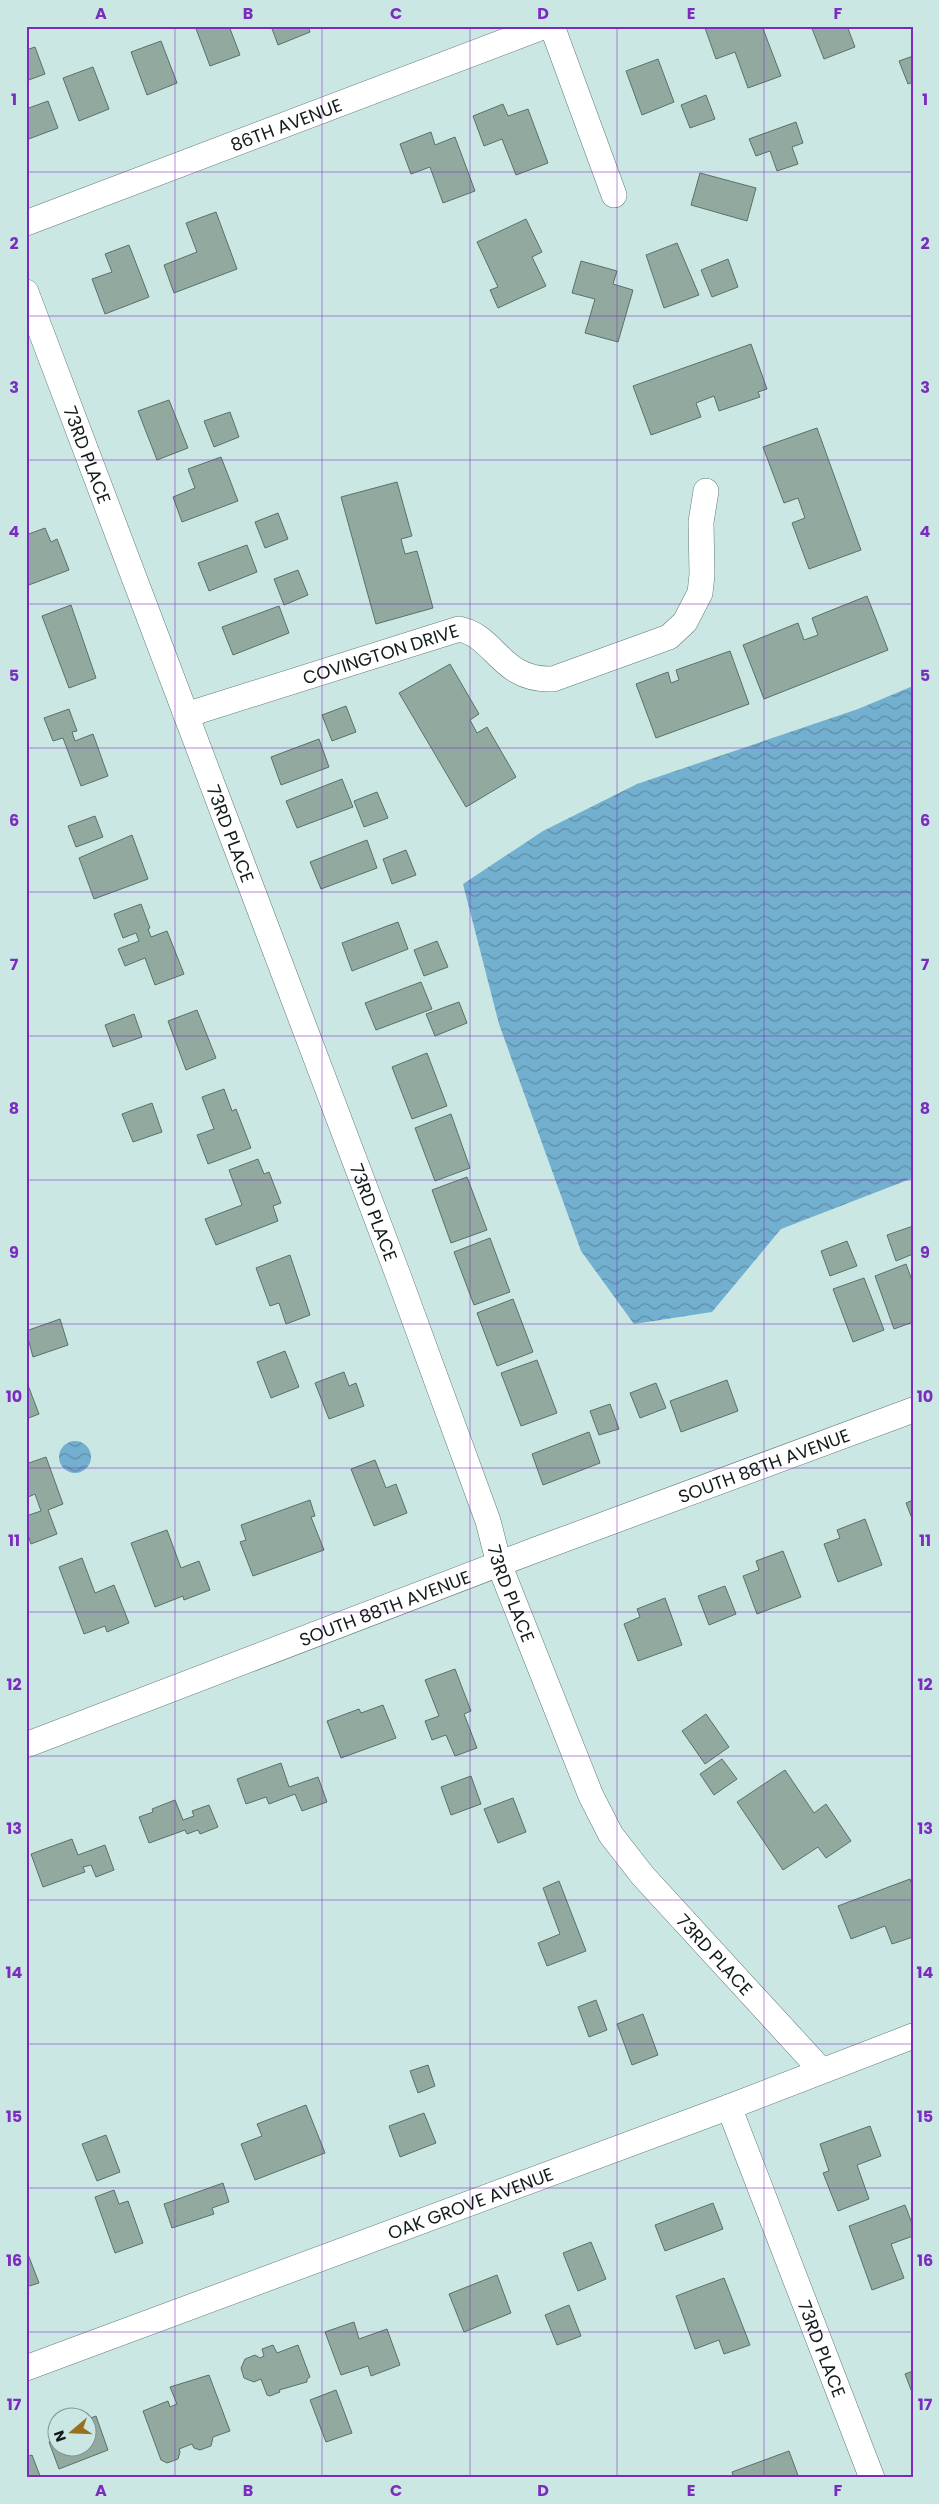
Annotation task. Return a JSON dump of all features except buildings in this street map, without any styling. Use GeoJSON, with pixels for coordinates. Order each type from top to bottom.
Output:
{"type":"FeatureCollection","features":[{"type":"Feature","properties":{"kind":"street","name":"86TH AVENUE"},"geometry":{"type":"LineString","coordinates":[[26,223],[545,26]]}},
{"type":"Feature","properties":{"kind":"street"},"geometry":{"type":"LineString","coordinates":[[552,26],[614,195]]}},
{"type":"Feature","properties":{"kind":"street","name":"73RD PLACE"},"geometry":{"type":"LineString","coordinates":[[26,292],[413,1316],[488,1522],[500,1564],[591,1796],[611,1835],[643,1876],[821,2070]]}},
{"type":"Feature","properties":{"kind":"street","name":"COVINGTON DRIVE"},"geometry":{"type":"LineString","coordinates":[[186,715],[459,629],[472,633],[516,671],[544,679],[554,679],[669,637],[684,622],[700,593],[702,575],[701,522],[706,491]]}},
{"type":"Feature","properties":{"kind":"street","name":"SOUTH 88TH AVENUE"},"geometry":{"type":"LineString","coordinates":[[28,1738],[913,1410]]}},
{"type":"Feature","properties":{"kind":"street","name":"OAK GROVE AVENUE"},"geometry":{"type":"LineString","coordinates":[[26,2368],[729,2107],[913,2036]]}},
{"type":"Feature","properties":{"kind":"street","name":"73RD PLACE"},"geometry":{"type":"LineString","coordinates":[[729,2107],[872,2478]]}},
{"type":"Feature","properties":{"kind":"water"},"geometry":{"type":"Polygon","coordinates":[[[913,686],[913,1178],[781,1229],[712,1312],[634,1324],[581,1251],[499,1024],[463,884],[543,831],[637,784],[858,709],[913,686]]]}},
{"type":"Feature","properties":{"kind":"water"},"geometry":{"type":"Polygon","coordinates":[[[75,1441],[81,1442],[86,1446],[90,1451],[90,1463],[86,1468],[81,1472],[75,1473],[69,1472],[64,1468],[60,1463],[59,1457],[60,1451],[64,1446],[69,1442],[75,1441]]]}}]}
